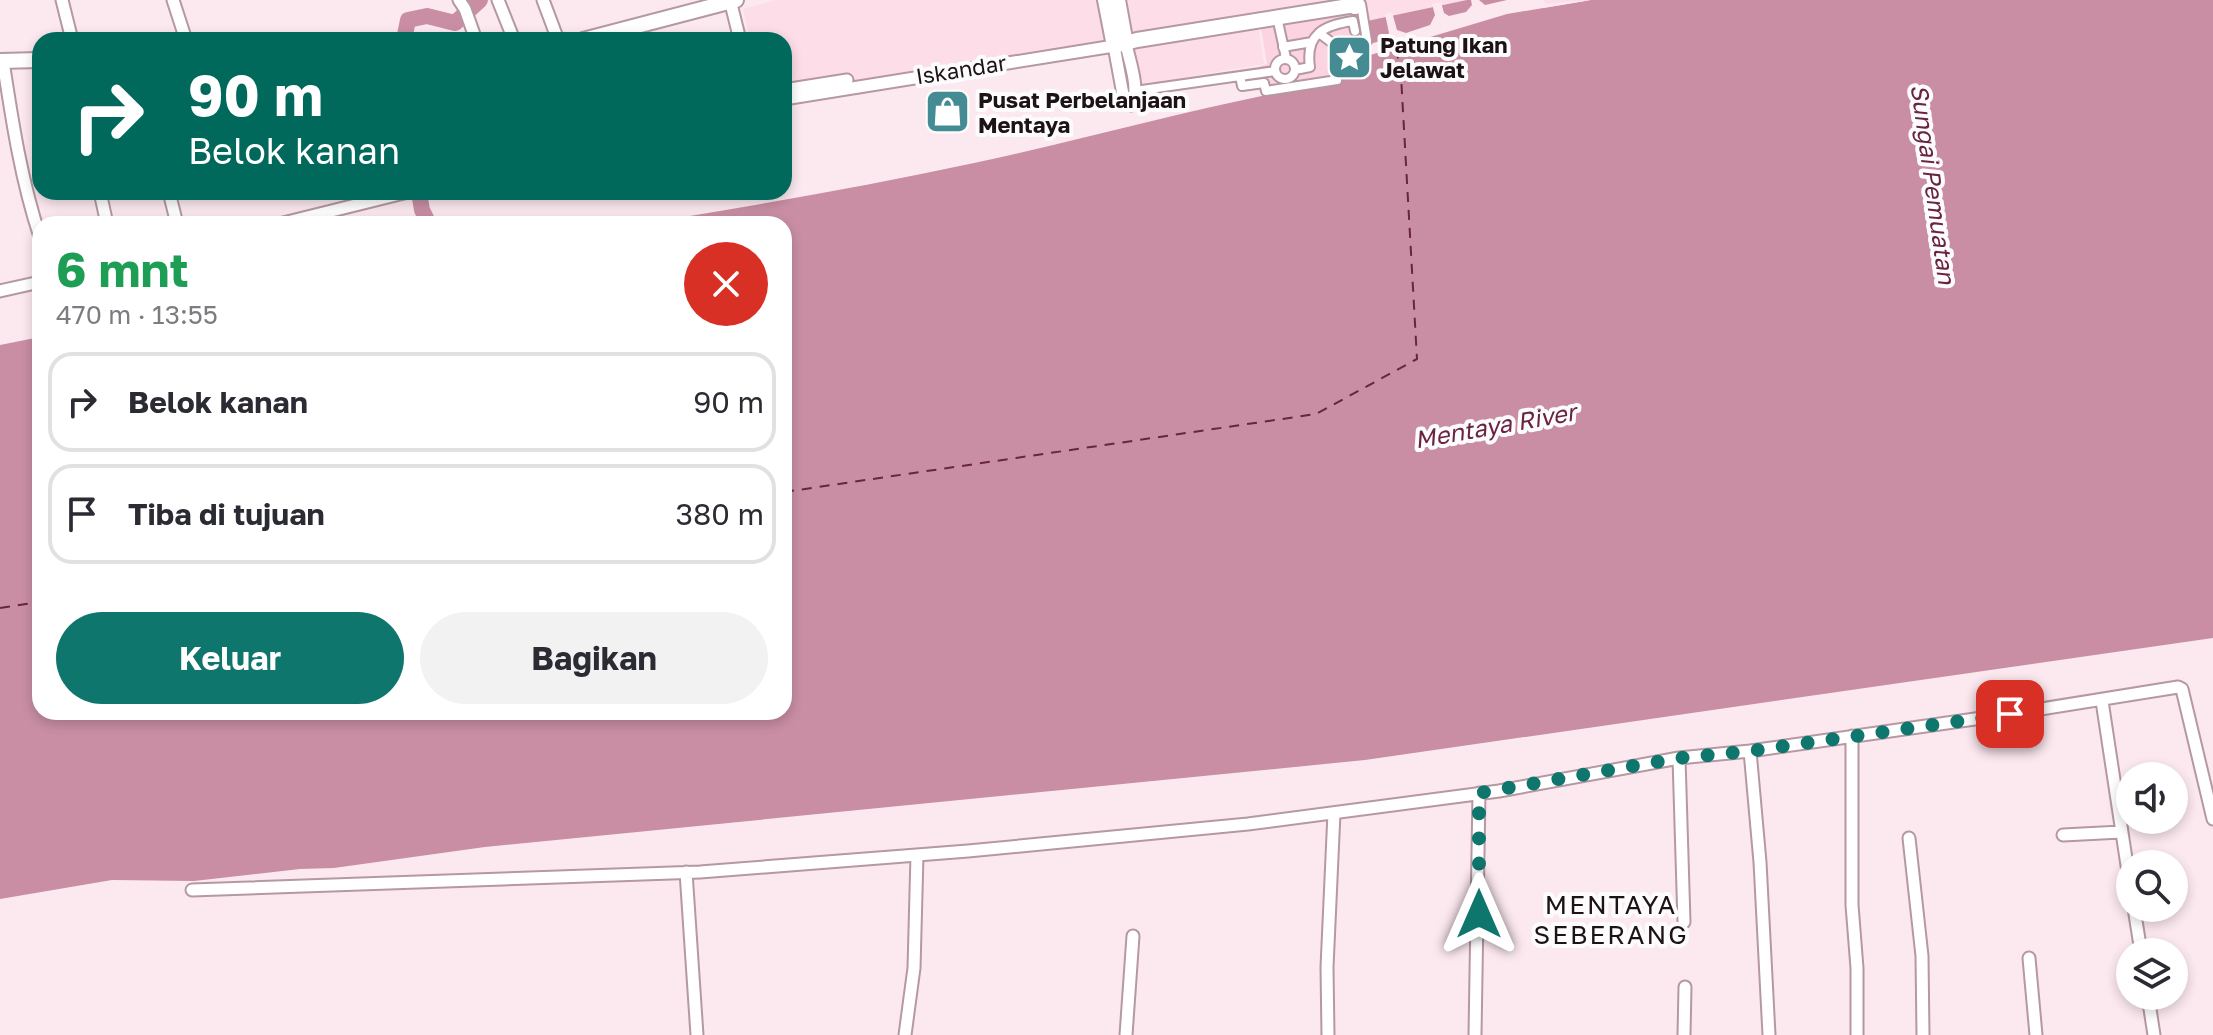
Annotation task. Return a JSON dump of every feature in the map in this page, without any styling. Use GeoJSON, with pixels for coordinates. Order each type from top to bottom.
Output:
{"type":"FeatureCollection","features":[{"type":"Feature","properties":{"kind":"street"},"geometry":{"type":"LineString","coordinates":[[62,0],[70,32]]}},
{"type":"Feature","properties":{"kind":"street"},"geometry":{"type":"LineString","coordinates":[[173,0],[183,32]]}},
{"type":"Feature","properties":{"kind":"street"},"geometry":{"type":"LineString","coordinates":[[498,0],[511,32]]}},
{"type":"Feature","properties":{"kind":"street"},"geometry":{"type":"LineString","coordinates":[[543,0],[555,32]]}},
{"type":"Feature","properties":{"kind":"street"},"geometry":{"type":"LineString","coordinates":[[613,32],[732,0],[738,32]]}},
{"type":"Feature","properties":{"kind":"street"},"geometry":{"type":"LineString","coordinates":[[1105,0],[1123,41]]}},
{"type":"Feature","properties":{"kind":"street"},"geometry":{"type":"LineString","coordinates":[[1118,0],[1123,41],[1135,91],[1275,71]]}},
{"type":"Feature","properties":{"kind":"street"},"geometry":{"type":"LineString","coordinates":[[1357,3],[1367,41]]}},
{"type":"Feature","properties":{"kind":"street","name":"Iskandar"},"geometry":{"type":"LineString","coordinates":[[792,89],[1123,41],[1357,3]]}},
{"type":"Feature","properties":{"kind":"street"},"geometry":{"type":"LineString","coordinates":[[464,9],[473,32]]}},
{"type":"Feature","properties":{"kind":"street"},"geometry":{"type":"LineString","coordinates":[[1277,17],[1286,58],[1292,61],[1295,70],[1286,79],[1279,77],[1275,71],[1276,63],[1286,58]]}},
{"type":"Feature","properties":{"kind":"street"},"geometry":{"type":"LineString","coordinates":[[1295,70],[1310,67],[1309,53],[1319,33],[1334,24],[1353,21],[1355,31]]}},
{"type":"Feature","properties":{"kind":"street"},"geometry":{"type":"LineString","coordinates":[[1319,33],[1339,48]]}},
{"type":"Feature","properties":{"kind":"street","name":"Iskandar"},"geometry":{"type":"LineString","coordinates":[[792,98],[1123,41]]}},
{"type":"Feature","properties":{"kind":"street"},"geometry":{"type":"LineString","coordinates":[[1283,47],[1312,42]]}},
{"type":"Feature","properties":{"kind":"street"},"geometry":{"type":"LineString","coordinates":[[32,60],[2,61],[34,216]]}},
{"type":"Feature","properties":{"kind":"street"},"geometry":{"type":"LineString","coordinates":[[1240,76],[1242,86],[1264,83],[1266,91],[1337,80]]}},
{"type":"Feature","properties":{"kind":"street"},"geometry":{"type":"LineString","coordinates":[[311,216],[375,200]]}},
{"type":"Feature","properties":{"kind":"street"},"geometry":{"type":"LineString","coordinates":[[0,291],[32,284]]}},
{"type":"Feature","properties":{"kind":"street"},"geometry":{"type":"LineString","coordinates":[[192,890],[686,872],[917,855],[1248,824],[1479,793],[1679,758],[1750,751],[2181,687],[2213,819]]}},
{"type":"Feature","properties":{"kind":"street"},"geometry":{"type":"LineString","coordinates":[[2102,701],[2116,798]]}},
{"type":"Feature","properties":{"kind":"street"},"geometry":{"type":"LineString","coordinates":[[1852,736],[1852,905],[1857,968],[1857,1035]]}},
{"type":"Feature","properties":{"kind":"street"},"geometry":{"type":"LineString","coordinates":[[1750,751],[1760,862],[1769,1035]]}},
{"type":"Feature","properties":{"kind":"street"},"geometry":{"type":"LineString","coordinates":[[1679,758],[1684,922]]}},
{"type":"Feature","properties":{"kind":"street"},"geometry":{"type":"LineString","coordinates":[[1475,1035],[1479,793]]}},
{"type":"Feature","properties":{"kind":"street"},"geometry":{"type":"LineString","coordinates":[[1328,1035],[1327,967],[1334,813]]}},
{"type":"Feature","properties":{"kind":"street"},"geometry":{"type":"LineString","coordinates":[[2063,835],[2116,832]]}},
{"type":"Feature","properties":{"kind":"street"},"geometry":{"type":"LineString","coordinates":[[1909,838],[1922,956],[1923,1035]]}},
{"type":"Feature","properties":{"kind":"street"},"geometry":{"type":"LineString","coordinates":[[905,1035],[914,968],[917,855]]}},
{"type":"Feature","properties":{"kind":"street"},"geometry":{"type":"LineString","coordinates":[[686,872],[697,1035]]}},
{"type":"Feature","properties":{"kind":"street"},"geometry":{"type":"LineString","coordinates":[[1126,1035],[1133,936]]}},
{"type":"Feature","properties":{"kind":"street"},"geometry":{"type":"LineString","coordinates":[[2029,958],[2036,1035]]}},
{"type":"Feature","properties":{"kind":"street"},"geometry":{"type":"LineString","coordinates":[[1684,1035],[1685,987]]}},
{"type":"Feature","properties":{"kind":"street"},"geometry":{"type":"LineString","coordinates":[[2150,1010],[2154,1035]]}},
{"type":"Feature","properties":{"kind":"shaded area"},"geometry":{"type":"Polygon","coordinates":[[[776,0],[1101,0],[1108,41],[792,94],[792,32],[748,32],[743,9],[776,0]]]}},
{"type":"Feature","properties":{"kind":"shaded area"},"geometry":{"type":"Polygon","coordinates":[[[1124,0],[1344,0],[1130,37],[1124,0]]]}},
{"type":"Feature","properties":{"kind":"shaded area"},"geometry":{"type":"Polygon","coordinates":[[[1361,0],[1591,0],[1507,14],[1367,56],[1361,0]]]}},
{"type":"Feature","properties":{"kind":"shaded area"},"geometry":{"type":"Polygon","coordinates":[[[1359,13],[1366,45],[1365,61],[1361,68],[1340,76],[1340,82],[1264,94],[1260,66],[1267,64],[1261,28],[1359,13]]]}},
{"type":"Feature","properties":{"kind":"shaded area"},"geometry":{"type":"Polygon","coordinates":[[[1258,24],[1264,64],[1140,85],[1132,44],[1258,24]]]}},
{"type":"Feature","properties":{"kind":"water"},"geometry":{"type":"Polygon","coordinates":[[[1467,0],[1538,0],[1543,8],[1591,0],[2213,0],[2213,638],[1365,760],[485,847],[334,868],[194,881],[112,880],[0,899],[0,345],[32,339],[32,720],[792,720],[792,216],[688,216],[792,200],[932,172],[1248,99],[1340,81],[1339,76],[1356,73],[1365,63],[1364,44],[1371,42],[1367,21],[1467,0]]]}},
{"type":"Feature","properties":{"kind":"pier"},"geometry":{"type":"Polygon","coordinates":[[[1471,0],[1479,0],[1485,5],[1507,0],[1543,0],[1545,4],[1591,0],[1507,14],[1367,56],[1365,45],[1385,40],[1389,33],[1385,14],[1392,12],[1397,30],[1406,33],[1430,25],[1435,15],[1432,4],[1441,2],[1444,13],[1449,16],[1466,12],[1472,5],[1471,0]]]}},
{"type":"Feature","properties":{"kind":"waterway"},"geometry":{"type":"LineString","coordinates":[[406,32],[408,20],[427,16],[455,23],[480,0]]}},
{"type":"Feature","properties":{"kind":"waterway"},"geometry":{"type":"LineString","coordinates":[[420,200],[425,216]]}},
{"type":"Feature","properties":{"kind":"ferry route"},"geometry":{"type":"LineString","coordinates":[[792,491],[1316,414],[1417,359],[1401,76],[1396,47]]}},
{"type":"Feature","properties":{"kind":"ferry route"},"geometry":{"type":"LineString","coordinates":[[0,608],[32,603]]}},
{"type":"Feature","properties":{"kind":"place","name":"Patung Ikan Jelawat"},"geometry":{"type":"Point","coordinates":[1349,57]}},
{"type":"Feature","properties":{"kind":"place","name":"Pusat Perbelanjaan Mentaya"},"geometry":{"type":"Point","coordinates":[947,112]}},
{"type":"Feature","properties":{"kind":"district","name":"MENTAYA SEBERANG"},"geometry":{"type":"Point","coordinates":[1611,919]}},
{"type":"Feature","properties":{"kind":"route"},"geometry":{"type":"LineString","coordinates":[[1479,914],[1479,793],[1679,758],[1750,751],[2010,714]]}},
{"type":"Feature","properties":{"kind":"water label","name":"Sungai Pemuatan"},"geometry":{"type":"Point","coordinates":[1934,184]}},
{"type":"Feature","properties":{"kind":"water label","name":"Mentaya River"},"geometry":{"type":"Point","coordinates":[1495,425]}}]}
